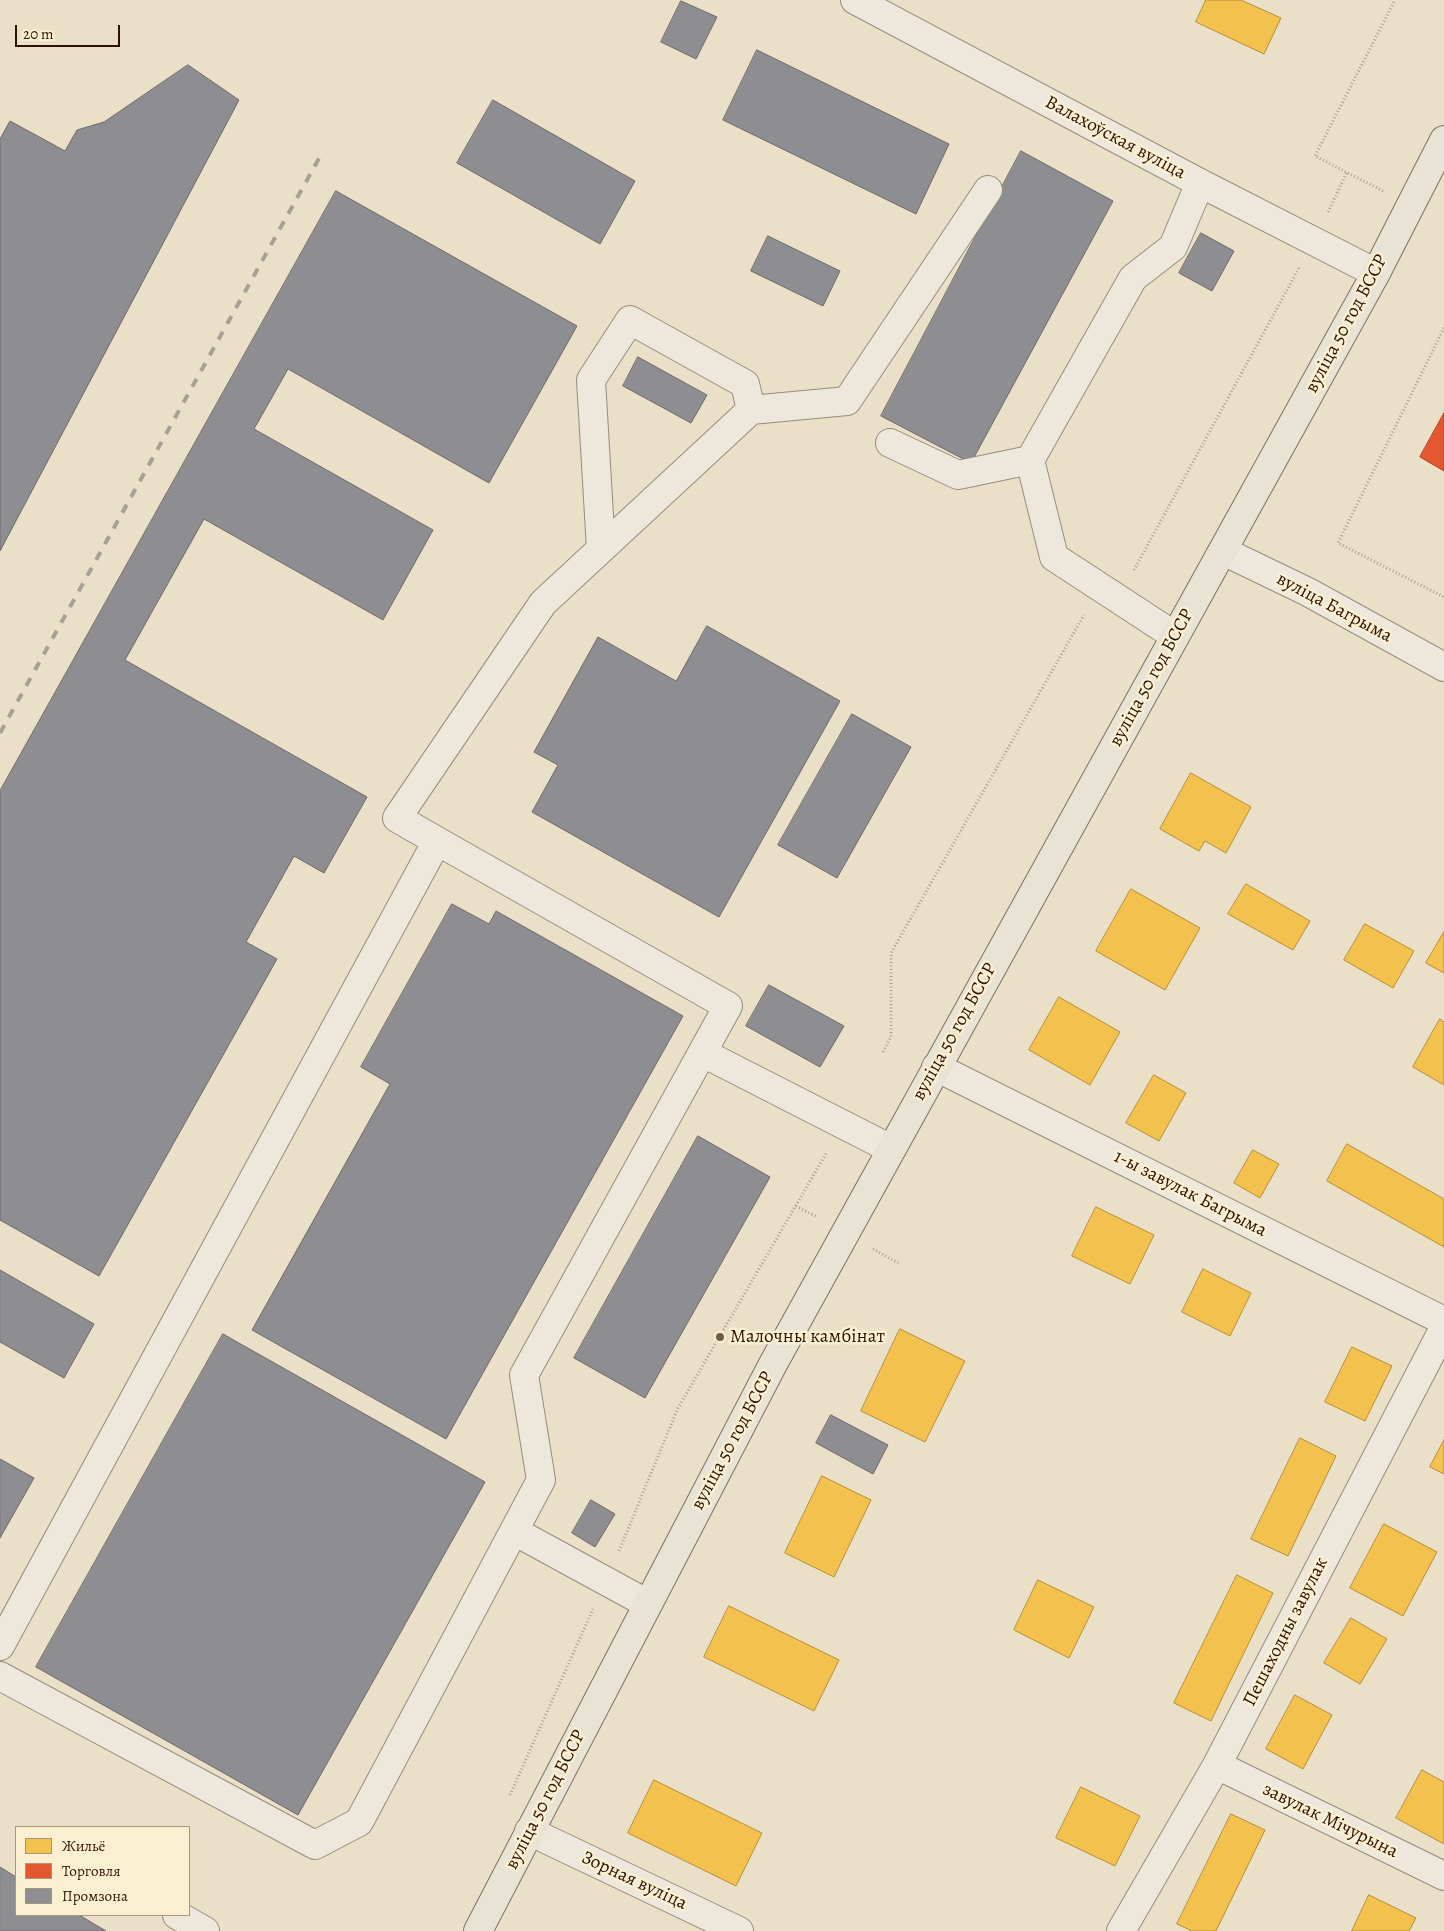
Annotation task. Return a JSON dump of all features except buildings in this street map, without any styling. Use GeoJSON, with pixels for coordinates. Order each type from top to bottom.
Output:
{"type":"FeatureCollection","features":[{"type":"Feature","properties":{"kind":"main road","name":"вуліца 50 год БССР"},"geometry":{"type":"LineString","coordinates":[[478,1931],[773,1364],[1376,273],[1444,140]]}},
{"type":"Feature","properties":{"kind":"street","name":"Валахоўская вуліца"},"geometry":{"type":"LineString","coordinates":[[855,0],[1200,183],[1376,273]]}},
{"type":"Feature","properties":{"kind":"street"},"geometry":{"type":"LineString","coordinates":[[1176,636],[1054,557],[1030,460],[1133,278],[1173,247],[1200,183]]}},
{"type":"Feature","properties":{"kind":"street"},"geometry":{"type":"LineString","coordinates":[[0,1676],[316,1845],[359,1822],[541,1480],[524,1375],[704,1053],[728,1006],[397,818],[543,603],[751,410],[847,401],[988,190]]}},
{"type":"Feature","properties":{"kind":"street"},"geometry":{"type":"LineString","coordinates":[[601,549],[591,380],[630,320],[745,384],[751,410]]}},
{"type":"Feature","properties":{"kind":"street"},"geometry":{"type":"LineString","coordinates":[[890,443],[958,475],[1030,460]]}},
{"type":"Feature","properties":{"kind":"street","name":"вуліца Багрыма"},"geometry":{"type":"LineString","coordinates":[[1223,550],[1308,592],[1444,667]]}},
{"type":"Feature","properties":{"kind":"street"},"geometry":{"type":"LineString","coordinates":[[0,1646],[437,841]]}},
{"type":"Feature","properties":{"kind":"street"},"geometry":{"type":"LineString","coordinates":[[704,1053],[891,1149]]}},
{"type":"Feature","properties":{"kind":"street","name":"1-ы завулак Багрыма"},"geometry":{"type":"LineString","coordinates":[[936,1067],[1444,1321]]}},
{"type":"Feature","properties":{"kind":"street","name":"Пешаходны завулак"},"geometry":{"type":"LineString","coordinates":[[1121,1931],[1217,1765],[1444,1328]]}},
{"type":"Feature","properties":{"kind":"street"},"geometry":{"type":"LineString","coordinates":[[514,1532],[648,1604]]}},
{"type":"Feature","properties":{"kind":"street","name":"завулак Мічурына"},"geometry":{"type":"LineString","coordinates":[[1217,1765],[1444,1876]]}},
{"type":"Feature","properties":{"kind":"street","name":"Зорная вуліца"},"geometry":{"type":"LineString","coordinates":[[529,1831],[739,1931]]}},
{"type":"Feature","properties":{"kind":"street"},"geometry":{"type":"LineString","coordinates":[[179,1916],[205,1931]]}},
{"type":"Feature","properties":{"kind":"path"},"geometry":{"type":"LineString","coordinates":[[1395,0],[1315,156],[1410,205]]}},
{"type":"Feature","properties":{"kind":"path"},"geometry":{"type":"LineString","coordinates":[[1444,328],[1338,543],[1444,597]]}},
{"type":"Feature","properties":{"kind":"path"},"geometry":{"type":"LineString","coordinates":[[509,1796],[606,1581],[678,1408],[831,1144]]}},
{"type":"Feature","properties":{"kind":"railway"},"geometry":{"type":"LineString","coordinates":[[0,733],[322,153]]}},
{"type":"Feature","properties":{"kind":"place","name":"Малочны камбінат"},"geometry":{"type":"Point","coordinates":[720,1337]}}]}
